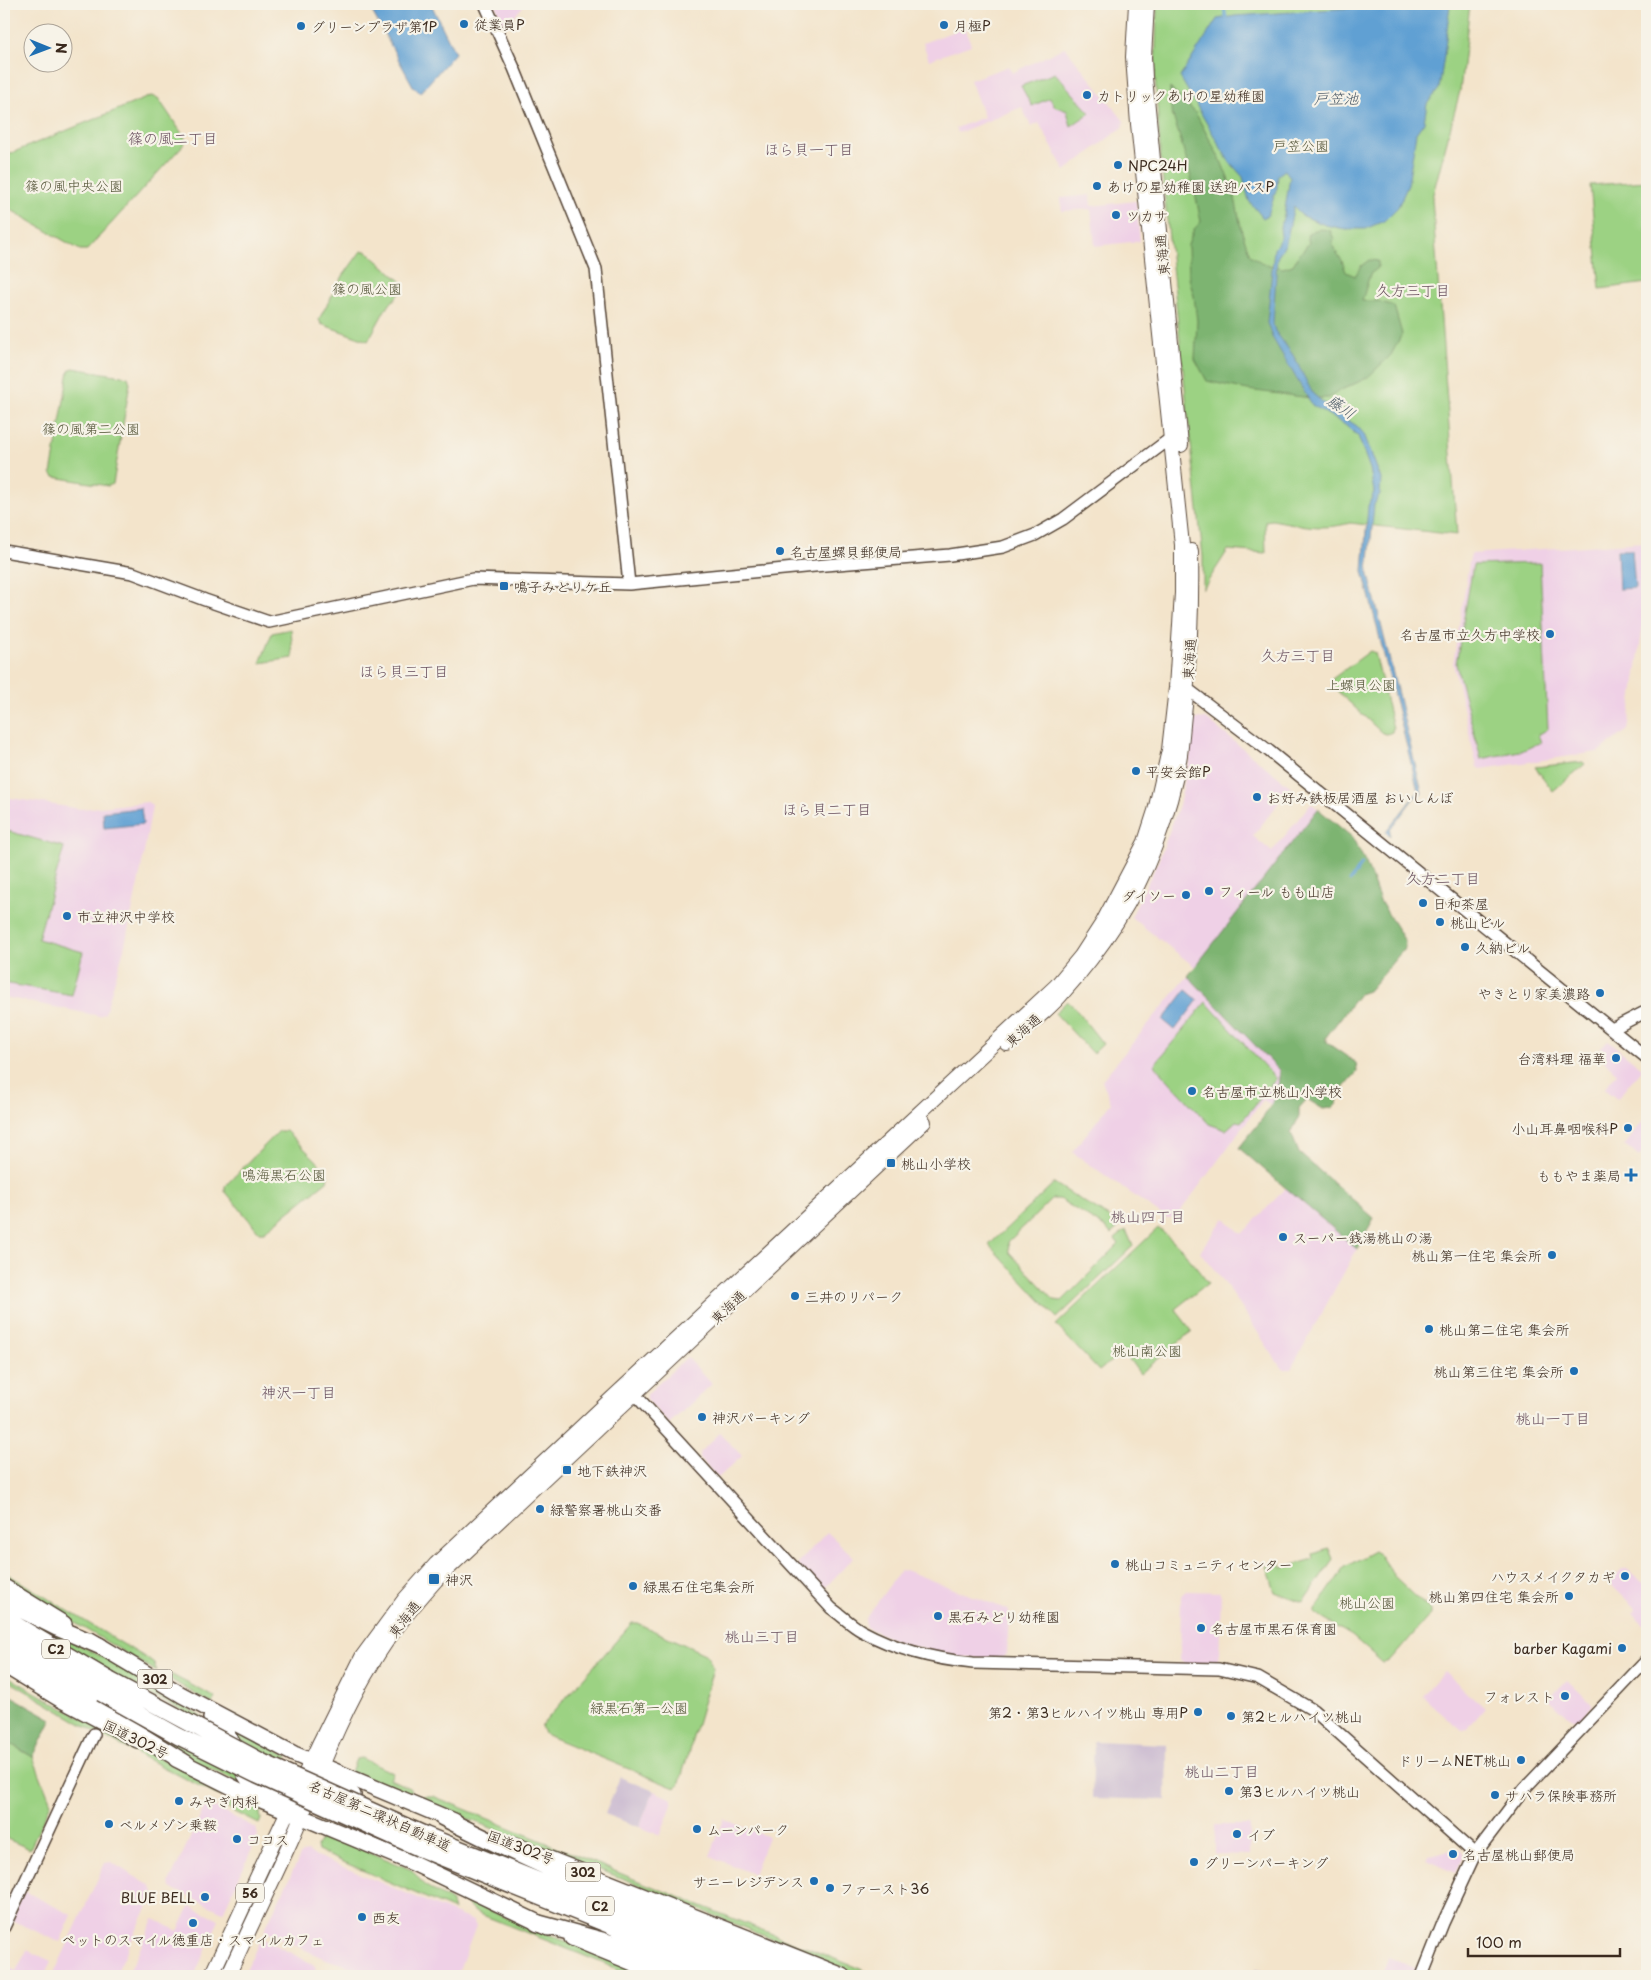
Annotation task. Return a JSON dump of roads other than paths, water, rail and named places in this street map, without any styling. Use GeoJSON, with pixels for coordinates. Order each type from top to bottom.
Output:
{"type":"FeatureCollection","features":[{"type":"Feature","properties":{"kind":"highway","name":"国道302号"},"geometry":{"type":"LineString","coordinates":[[4,1587],[182,1695],[318,1767],[843,1976]]}},
{"type":"Feature","properties":{"kind":"highway","name":"C2"},"geometry":{"type":"LineString","coordinates":[[4,1601],[58,1628],[100,1646]]}},
{"type":"Feature","properties":{"kind":"highway","name":"名古屋第二環状自動車道"},"geometry":{"type":"LineString","coordinates":[[4,1618],[178,1736],[257,1775],[422,1842],[736,1976]]}},
{"type":"Feature","properties":{"kind":"highway","name":"名古屋第二環状自動車道"},"geometry":{"type":"LineString","coordinates":[[4,1635],[105,1686]]}},
{"type":"Feature","properties":{"kind":"highway"},"geometry":{"type":"LineString","coordinates":[[4,1650],[187,1764]]}},
{"type":"Feature","properties":{"kind":"highway","name":"国道302号"},"geometry":{"type":"LineString","coordinates":[[4,1665],[60,1699],[121,1732],[242,1792],[294,1810],[413,1863],[536,1923],[666,1976]]}},
{"type":"Feature","properties":{"kind":"highway","name":"国道302号"},"geometry":{"type":"LineString","coordinates":[[182,1695],[222,1727],[234,1747],[249,1781],[294,1810]]}},
{"type":"Feature","properties":{"kind":"highway","name":"国道302号"},"geometry":{"type":"LineString","coordinates":[[318,1767],[334,1785],[365,1801],[377,1813],[390,1841],[396,1848],[425,1863],[439,1876]]}},
{"type":"Feature","properties":{"kind":"highway"},"geometry":{"type":"LineString","coordinates":[[442,1817],[503,1848],[609,1895],[810,1976]]}},
{"type":"Feature","properties":{"kind":"highway","name":"名古屋第二環状自動車道"},"geometry":{"type":"LineString","coordinates":[[422,1842],[774,1976]]}},
{"type":"Feature","properties":{"kind":"highway"},"geometry":{"type":"LineString","coordinates":[[536,1923],[637,1950],[704,1976]]}},
{"type":"Feature","properties":{"kind":"main road","name":"東海通"},"geometry":{"type":"LineString","coordinates":[[294,1810],[318,1767],[362,1657],[404,1600],[436,1564],[630,1390],[1056,986],[1081,956],[1103,922],[1145,842],[1155,811],[1181,688],[1192,594],[1191,552],[1134,80],[1133,57],[1136,4]]}},
{"type":"Feature","properties":{"kind":"main road","name":"東海通"},"geometry":{"type":"LineString","coordinates":[[1147,4],[1144,57],[1145,78],[1176,438]]}},
{"type":"Feature","properties":{"kind":"main road","name":"56"},"geometry":{"type":"LineString","coordinates":[[211,1976],[294,1810]]}},
{"type":"Feature","properties":{"kind":"main road","name":"56"},"geometry":{"type":"LineString","coordinates":[[228,1976],[294,1810]]}},
{"type":"Feature","properties":{"kind":"street"},"geometry":{"type":"LineString","coordinates":[[485,4],[522,88],[596,269],[629,584]]}},
{"type":"Feature","properties":{"kind":"street"},"geometry":{"type":"LineString","coordinates":[[4,551],[133,573],[269,622],[473,579],[629,584],[950,555],[1003,547],[1035,535],[1063,519],[1176,438]]}},
{"type":"Feature","properties":{"kind":"street"},"geometry":{"type":"LineString","coordinates":[[1181,688],[1269,751],[1647,1058]]}},
{"type":"Feature","properties":{"kind":"street"},"geometry":{"type":"LineString","coordinates":[[1612,1029],[1647,1011]]}},
{"type":"Feature","properties":{"kind":"street"},"geometry":{"type":"LineString","coordinates":[[630,1390],[831,1608],[861,1630],[906,1651],[953,1661],[1219,1669],[1258,1678],[1313,1710],[1475,1854]]}},
{"type":"Feature","properties":{"kind":"street"},"geometry":{"type":"LineString","coordinates":[[1422,1976],[1475,1854],[1525,1788],[1647,1660]]}},
{"type":"Feature","properties":{"kind":"street"},"geometry":{"type":"LineString","coordinates":[[4,1928],[94,1734]]}},
{"type":"Feature","properties":{"kind":"water"},"geometry":{"type":"Polygon","coordinates":[[[368,4],[431,4],[455,53],[420,93],[413,86],[368,4]]]}},
{"type":"Feature","properties":{"kind":"water","name":"戸笠池"},"geometry":{"type":"Polygon","coordinates":[[[1406,4],[1450,5],[1439,89],[1427,104],[1424,122],[1416,133],[1408,185],[1398,207],[1384,221],[1365,229],[1345,229],[1325,225],[1301,215],[1294,206],[1286,243],[1277,258],[1273,324],[1275,331],[1293,355],[1313,394],[1335,412],[1357,426],[1364,434],[1381,479],[1380,494],[1374,505],[1368,571],[1422,793],[1414,798],[1390,830],[1390,836],[1386,832],[1418,791],[1363,571],[1368,506],[1374,492],[1370,469],[1358,436],[1345,425],[1312,405],[1272,337],[1267,323],[1274,249],[1281,237],[1280,227],[1284,215],[1290,177],[1285,170],[1278,175],[1277,188],[1268,215],[1263,218],[1249,201],[1243,177],[1228,160],[1180,77],[1217,19],[1235,16],[1406,4]]]}},
{"type":"Feature","properties":{"kind":"water"},"geometry":{"type":"Polygon","coordinates":[[[1617,550],[1632,550],[1635,588],[1619,589],[1617,550]]]}},
{"type":"Feature","properties":{"kind":"water"},"geometry":{"type":"Polygon","coordinates":[[[141,808],[143,824],[104,828],[103,812],[141,808]]]}},
{"type":"Feature","properties":{"kind":"water"},"geometry":{"type":"Polygon","coordinates":[[[1186,990],[1198,1000],[1175,1030],[1163,1020],[1186,990]]]}},
{"type":"Feature","properties":{"kind":"waterway","name":"藤川"},"geometry":{"type":"LineString","coordinates":[[1223,4],[1227,21]]}},
{"type":"Feature","properties":{"kind":"waterway","name":"藤川"},"geometry":{"type":"LineString","coordinates":[[1350,881],[1362,864]]}},
{"type":"Feature","properties":{"kind":"place","name":"従業員P"},"geometry":{"type":"Point","coordinates":[464,24]}},
{"type":"Feature","properties":{"kind":"place","name":"月極P"},"geometry":{"type":"Point","coordinates":[944,25]}},
{"type":"Feature","properties":{"kind":"place","name":"グリーンプラザ第1P"},"geometry":{"type":"Point","coordinates":[301,26]}},
{"type":"Feature","properties":{"kind":"place","name":"カトリックあけの星幼稚園"},"geometry":{"type":"Point","coordinates":[1087,95]}},
{"type":"Feature","properties":{"kind":"place","name":"NPC24H"},"geometry":{"type":"Point","coordinates":[1118,165]}},
{"type":"Feature","properties":{"kind":"place","name":"あけの星幼稚園 送迎バスP"},"geometry":{"type":"Point","coordinates":[1097,186]}},
{"type":"Feature","properties":{"kind":"place","name":"ツカサ"},"geometry":{"type":"Point","coordinates":[1116,215]}},
{"type":"Feature","properties":{"kind":"place","name":"名古屋螺貝郵便局"},"geometry":{"type":"Point","coordinates":[780,551]}},
{"type":"Feature","properties":{"kind":"place","name":"鳴子みどりケ丘"},"geometry":{"type":"Point","coordinates":[504,586]}},
{"type":"Feature","properties":{"kind":"place","name":"名古屋市立久方中学校"},"geometry":{"type":"Point","coordinates":[1550,634]}},
{"type":"Feature","properties":{"kind":"place","name":"平安会館P"},"geometry":{"type":"Point","coordinates":[1136,771]}},
{"type":"Feature","properties":{"kind":"place","name":"お好み鉄板居酒屋 おいしんぼ"},"geometry":{"type":"Point","coordinates":[1257,797]}},
{"type":"Feature","properties":{"kind":"place","name":"フィール もも山店"},"geometry":{"type":"Point","coordinates":[1209,891]}},
{"type":"Feature","properties":{"kind":"place","name":"ダイソー"},"geometry":{"type":"Point","coordinates":[1186,895]}},
{"type":"Feature","properties":{"kind":"place","name":"日和茶屋"},"geometry":{"type":"Point","coordinates":[1423,903]}},
{"type":"Feature","properties":{"kind":"place","name":"市立神沢中学校"},"geometry":{"type":"Point","coordinates":[67,916]}},
{"type":"Feature","properties":{"kind":"place","name":"桃山ビル"},"geometry":{"type":"Point","coordinates":[1440,922]}},
{"type":"Feature","properties":{"kind":"place","name":"久納ビル"},"geometry":{"type":"Point","coordinates":[1465,947]}},
{"type":"Feature","properties":{"kind":"place","name":"やきとり家美濃路"},"geometry":{"type":"Point","coordinates":[1600,993]}},
{"type":"Feature","properties":{"kind":"place","name":"台湾料理 福華"},"geometry":{"type":"Point","coordinates":[1616,1058]}},
{"type":"Feature","properties":{"kind":"place","name":"名古屋市立桃山小学校"},"geometry":{"type":"Point","coordinates":[1192,1091]}},
{"type":"Feature","properties":{"kind":"place","name":"小山耳鼻咽喉科P"},"geometry":{"type":"Point","coordinates":[1628,1128]}},
{"type":"Feature","properties":{"kind":"place","name":"桃山小学校"},"geometry":{"type":"Point","coordinates":[891,1163]}},
{"type":"Feature","properties":{"kind":"place","name":"ももやま薬局"},"geometry":{"type":"Point","coordinates":[1631,1175]}},
{"type":"Feature","properties":{"kind":"place","name":"スーパー銭湯桃山の湯"},"geometry":{"type":"Point","coordinates":[1283,1237]}},
{"type":"Feature","properties":{"kind":"place","name":"桃山第一住宅 集会所"},"geometry":{"type":"Point","coordinates":[1552,1255]}},
{"type":"Feature","properties":{"kind":"place","name":"三井のリパーク"},"geometry":{"type":"Point","coordinates":[795,1296]}},
{"type":"Feature","properties":{"kind":"place","name":"桃山第二住宅 集会所"},"geometry":{"type":"Point","coordinates":[1429,1329]}},
{"type":"Feature","properties":{"kind":"place","name":"桃山第三住宅 集会所"},"geometry":{"type":"Point","coordinates":[1574,1371]}},
{"type":"Feature","properties":{"kind":"place","name":"神沢パーキング"},"geometry":{"type":"Point","coordinates":[702,1417]}},
{"type":"Feature","properties":{"kind":"place","name":"地下鉄神沢"},"geometry":{"type":"Point","coordinates":[567,1470]}},
{"type":"Feature","properties":{"kind":"place","name":"緑警察署桃山交番"},"geometry":{"type":"Point","coordinates":[540,1509]}},
{"type":"Feature","properties":{"kind":"place","name":"桃山コミュニティセンター"},"geometry":{"type":"Point","coordinates":[1115,1564]}},
{"type":"Feature","properties":{"kind":"place","name":"ハウスメイクタカギ"},"geometry":{"type":"Point","coordinates":[1625,1576]}},
{"type":"Feature","properties":{"kind":"place","name":"神沢"},"geometry":{"type":"Point","coordinates":[434,1579]}},
{"type":"Feature","properties":{"kind":"place","name":"緑黒石住宅集会所"},"geometry":{"type":"Point","coordinates":[633,1586]}},
{"type":"Feature","properties":{"kind":"place","name":"桃山第四住宅 集会所"},"geometry":{"type":"Point","coordinates":[1569,1596]}},
{"type":"Feature","properties":{"kind":"place","name":"黒石みどり幼稚園"},"geometry":{"type":"Point","coordinates":[938,1616]}},
{"type":"Feature","properties":{"kind":"place","name":"名古屋市黒石保育園"},"geometry":{"type":"Point","coordinates":[1201,1628]}},
{"type":"Feature","properties":{"kind":"place","name":"barber Kagami"},"geometry":{"type":"Point","coordinates":[1622,1648]}},
{"type":"Feature","properties":{"kind":"place","name":"フォレスト"},"geometry":{"type":"Point","coordinates":[1565,1696]}},
{"type":"Feature","properties":{"kind":"place","name":"第2・第3ヒルハイツ桃山 専用P"},"geometry":{"type":"Point","coordinates":[1198,1712]}},
{"type":"Feature","properties":{"kind":"place","name":"第2ヒルハイツ桃山"},"geometry":{"type":"Point","coordinates":[1231,1716]}},
{"type":"Feature","properties":{"kind":"place","name":"ドリームNET桃山"},"geometry":{"type":"Point","coordinates":[1521,1760]}},
{"type":"Feature","properties":{"kind":"place","name":"第3ヒルハイツ桃山"},"geometry":{"type":"Point","coordinates":[1229,1791]}},
{"type":"Feature","properties":{"kind":"place","name":"サハラ保険事務所"},"geometry":{"type":"Point","coordinates":[1495,1795]}},
{"type":"Feature","properties":{"kind":"place","name":"みやぎ内科"},"geometry":{"type":"Point","coordinates":[179,1801]}},
{"type":"Feature","properties":{"kind":"place","name":"ベルメゾン乗鞍"},"geometry":{"type":"Point","coordinates":[109,1824]}},
{"type":"Feature","properties":{"kind":"place","name":"ムーンパーク"},"geometry":{"type":"Point","coordinates":[697,1829]}},
{"type":"Feature","properties":{"kind":"place","name":"イブ"},"geometry":{"type":"Point","coordinates":[1237,1834]}},
{"type":"Feature","properties":{"kind":"place","name":"ココス"},"geometry":{"type":"Point","coordinates":[237,1839]}},
{"type":"Feature","properties":{"kind":"place","name":"名古屋桃山郵便局"},"geometry":{"type":"Point","coordinates":[1453,1854]}},
{"type":"Feature","properties":{"kind":"place","name":"グリーンパーキング"},"geometry":{"type":"Point","coordinates":[1194,1862]}},
{"type":"Feature","properties":{"kind":"place","name":"サニーレジデンス"},"geometry":{"type":"Point","coordinates":[814,1881]}},
{"type":"Feature","properties":{"kind":"place","name":"ファースト36"},"geometry":{"type":"Point","coordinates":[830,1888]}},
{"type":"Feature","properties":{"kind":"place","name":"BLUE BELL"},"geometry":{"type":"Point","coordinates":[205,1897]}},
{"type":"Feature","properties":{"kind":"place","name":"西友"},"geometry":{"type":"Point","coordinates":[362,1917]}},
{"type":"Feature","properties":{"kind":"place","name":"ペットのスマイル徳重店・スマイルカフェ"},"geometry":{"type":"Point","coordinates":[193,1923]}},
{"type":"Feature","properties":{"kind":"district","name":"篠の風二丁目"},"geometry":{"type":"Point","coordinates":[173,137]}},
{"type":"Feature","properties":{"kind":"district","name":"ほら貝一丁目"},"geometry":{"type":"Point","coordinates":[809,148]}},
{"type":"Feature","properties":{"kind":"district","name":"久方三丁目"},"geometry":{"type":"Point","coordinates":[1413,289]}},
{"type":"Feature","properties":{"kind":"district","name":"久方三丁目"},"geometry":{"type":"Point","coordinates":[1298,654]}},
{"type":"Feature","properties":{"kind":"district","name":"ほら貝三丁目"},"geometry":{"type":"Point","coordinates":[404,670]}},
{"type":"Feature","properties":{"kind":"district","name":"ほら貝二丁目"},"geometry":{"type":"Point","coordinates":[827,808]}},
{"type":"Feature","properties":{"kind":"district","name":"久方二丁目"},"geometry":{"type":"Point","coordinates":[1443,877]}},
{"type":"Feature","properties":{"kind":"district","name":"桃山四丁目"},"geometry":{"type":"Point","coordinates":[1148,1215]}},
{"type":"Feature","properties":{"kind":"district","name":"神沢一丁目"},"geometry":{"type":"Point","coordinates":[299,1391]}},
{"type":"Feature","properties":{"kind":"district","name":"桃山一丁目"},"geometry":{"type":"Point","coordinates":[1553,1417]}},
{"type":"Feature","properties":{"kind":"district","name":"桃山三丁目"},"geometry":{"type":"Point","coordinates":[762,1635]}},
{"type":"Feature","properties":{"kind":"district","name":"桃山二丁目"},"geometry":{"type":"Point","coordinates":[1222,1770]}},
{"type":"Feature","properties":{"kind":"park label","name":"戸笠公園"},"geometry":{"type":"Point","coordinates":[1301,145]}},
{"type":"Feature","properties":{"kind":"park label","name":"篠の風中央公園"},"geometry":{"type":"Point","coordinates":[74,185]}},
{"type":"Feature","properties":{"kind":"park label","name":"篠の風公園"},"geometry":{"type":"Point","coordinates":[367,288]}},
{"type":"Feature","properties":{"kind":"park label","name":"篠の風第二公園"},"geometry":{"type":"Point","coordinates":[91,428]}},
{"type":"Feature","properties":{"kind":"park label","name":"上螺貝公園"},"geometry":{"type":"Point","coordinates":[1361,684]}},
{"type":"Feature","properties":{"kind":"park label","name":"鳴海黒石公園"},"geometry":{"type":"Point","coordinates":[284,1174]}},
{"type":"Feature","properties":{"kind":"park label","name":"桃山南公園"},"geometry":{"type":"Point","coordinates":[1147,1350]}},
{"type":"Feature","properties":{"kind":"park label","name":"桃山公園"},"geometry":{"type":"Point","coordinates":[1367,1602]}},
{"type":"Feature","properties":{"kind":"park label","name":"緑黒石第一公園"},"geometry":{"type":"Point","coordinates":[639,1707]}}]}
